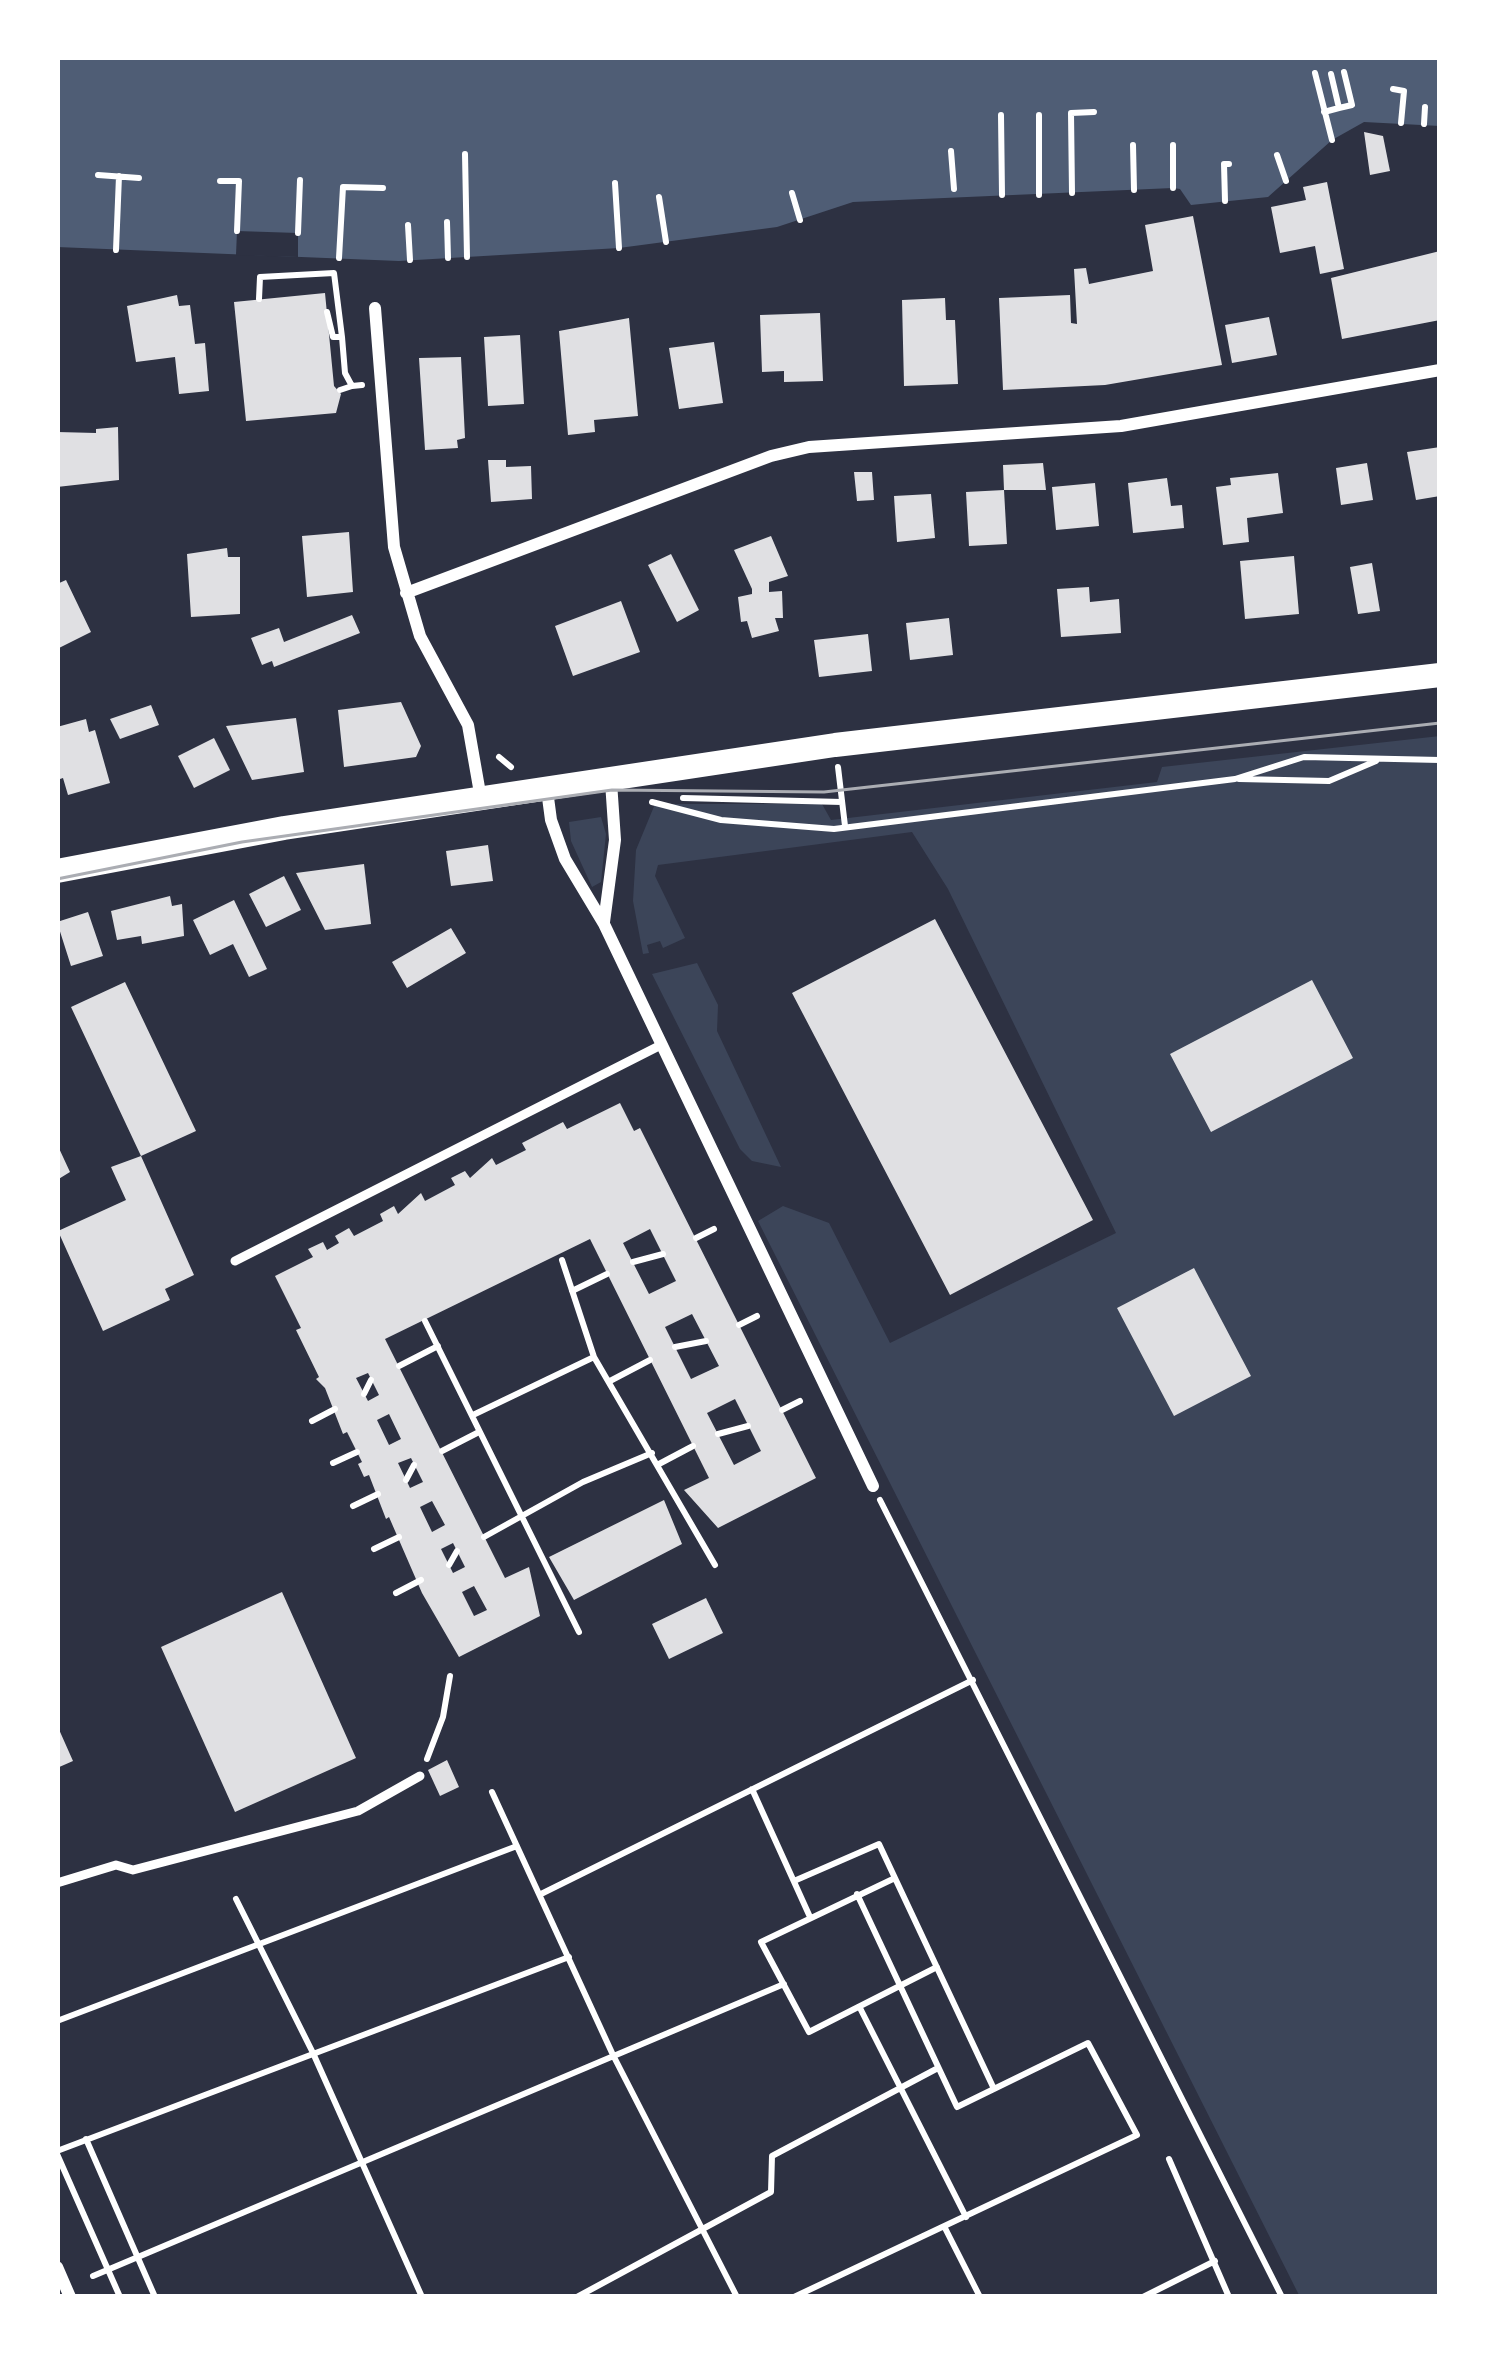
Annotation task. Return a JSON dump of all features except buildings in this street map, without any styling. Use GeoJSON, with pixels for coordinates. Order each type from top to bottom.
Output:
{"type":"FeatureCollection","features":[{"type":"Feature","properties":{"kind":"main road"},"geometry":{"type":"LineString","coordinates":[[57,871],[284,828],[835,745],[1440,675]]}},
{"type":"Feature","properties":{"kind":"street"},"geometry":{"type":"LineString","coordinates":[[375,308],[391,525],[419,636],[468,725],[481,800]]}},
{"type":"Feature","properties":{"kind":"street"},"geometry":{"type":"LineString","coordinates":[[406,593],[771,456],[808,447],[1121,426],[1440,370]]}},
{"type":"Feature","properties":{"kind":"street"},"geometry":{"type":"LineString","coordinates":[[604,924],[615,840],[610,782]]}},
{"type":"Feature","properties":{"kind":"street"},"geometry":{"type":"LineString","coordinates":[[547,790],[560,845],[604,924],[873,1486]]}},
{"type":"Feature","properties":{"kind":"street"},"geometry":{"type":"LineString","coordinates":[[57,2267],[70,2297]]}},
{"type":"Feature","properties":{"kind":"lane"},"geometry":{"type":"LineString","coordinates":[[235,1262],[659,1046]]}},
{"type":"Feature","properties":{"kind":"lane"},"geometry":{"type":"LineString","coordinates":[[57,1883],[116,1865],[134,1870],[358,1811],[420,1776]]}},
{"type":"Feature","properties":{"kind":"path"},"geometry":{"type":"LineString","coordinates":[[1324,112],[1352,105],[1344,71]]}},
{"type":"Feature","properties":{"kind":"path"},"geometry":{"type":"LineString","coordinates":[[1315,73],[1331,140]]}},
{"type":"Feature","properties":{"kind":"path"},"geometry":{"type":"LineString","coordinates":[[1330,74],[1339,108]]}},
{"type":"Feature","properties":{"kind":"path"},"geometry":{"type":"LineString","coordinates":[[1393,89],[1404,91],[1401,123]]}},
{"type":"Feature","properties":{"kind":"path"},"geometry":{"type":"LineString","coordinates":[[1424,124],[1425,107]]}},
{"type":"Feature","properties":{"kind":"path"},"geometry":{"type":"LineString","coordinates":[[1072,193],[1071,113],[1094,112]]}},
{"type":"Feature","properties":{"kind":"path"},"geometry":{"type":"LineString","coordinates":[[1001,115],[1002,195]]}},
{"type":"Feature","properties":{"kind":"path"},"geometry":{"type":"LineString","coordinates":[[1040,115],[1040,194]]}},
{"type":"Feature","properties":{"kind":"path"},"geometry":{"type":"LineString","coordinates":[[1133,145],[1134,190]]}},
{"type":"Feature","properties":{"kind":"path"},"geometry":{"type":"LineString","coordinates":[[1173,145],[1173,188]]}},
{"type":"Feature","properties":{"kind":"path"},"geometry":{"type":"LineString","coordinates":[[951,151],[954,189]]}},
{"type":"Feature","properties":{"kind":"path"},"geometry":{"type":"LineString","coordinates":[[465,154],[467,257]]}},
{"type":"Feature","properties":{"kind":"path"},"geometry":{"type":"LineString","coordinates":[[1276,155],[1286,181]]}},
{"type":"Feature","properties":{"kind":"path"},"geometry":{"type":"LineString","coordinates":[[1226,201],[1224,164],[1229,164]]}},
{"type":"Feature","properties":{"kind":"path"},"geometry":{"type":"LineString","coordinates":[[98,175],[139,178]]}},
{"type":"Feature","properties":{"kind":"path"},"geometry":{"type":"LineString","coordinates":[[116,250],[119,176]]}},
{"type":"Feature","properties":{"kind":"path"},"geometry":{"type":"LineString","coordinates":[[298,233],[300,180]]}},
{"type":"Feature","properties":{"kind":"path"},"geometry":{"type":"LineString","coordinates":[[220,181],[239,181],[237,231]]}},
{"type":"Feature","properties":{"kind":"path"},"geometry":{"type":"LineString","coordinates":[[616,183],[619,248]]}},
{"type":"Feature","properties":{"kind":"path"},"geometry":{"type":"LineString","coordinates":[[339,259],[344,187],[383,188]]}},
{"type":"Feature","properties":{"kind":"path"},"geometry":{"type":"LineString","coordinates":[[792,194],[800,220]]}},
{"type":"Feature","properties":{"kind":"path"},"geometry":{"type":"LineString","coordinates":[[659,197],[666,242]]}},
{"type":"Feature","properties":{"kind":"path"},"geometry":{"type":"LineString","coordinates":[[447,222],[448,258]]}},
{"type":"Feature","properties":{"kind":"path"},"geometry":{"type":"LineString","coordinates":[[408,225],[410,260]]}},
{"type":"Feature","properties":{"kind":"path"},"geometry":{"type":"LineString","coordinates":[[259,299],[260,277],[334,273],[344,373],[352,386]]}},
{"type":"Feature","properties":{"kind":"path"},"geometry":{"type":"LineString","coordinates":[[327,312],[333,337],[342,337]]}},
{"type":"Feature","properties":{"kind":"path"},"geometry":{"type":"LineString","coordinates":[[340,391],[379,382]]}},
{"type":"Feature","properties":{"kind":"path"},"geometry":{"type":"LineString","coordinates":[[499,757],[511,767]]}},
{"type":"Feature","properties":{"kind":"path"},"geometry":{"type":"LineString","coordinates":[[1235,778],[1304,757],[1440,760]]}},
{"type":"Feature","properties":{"kind":"path"},"geometry":{"type":"LineString","coordinates":[[610,782],[650,801],[721,820],[834,829],[1235,778],[1329,781],[1376,761]]}},
{"type":"Feature","properties":{"kind":"path"},"geometry":{"type":"LineString","coordinates":[[650,801],[842,802]]}},
{"type":"Feature","properties":{"kind":"path"},"geometry":{"type":"LineString","coordinates":[[696,1238],[714,1229]]}},
{"type":"Feature","properties":{"kind":"path"},"geometry":{"type":"LineString","coordinates":[[633,1262],[663,1254]]}},
{"type":"Feature","properties":{"kind":"path"},"geometry":{"type":"LineString","coordinates":[[562,1260],[594,1357],[715,1565]]}},
{"type":"Feature","properties":{"kind":"path"},"geometry":{"type":"LineString","coordinates":[[572,1291],[607,1274]]}},
{"type":"Feature","properties":{"kind":"path"},"geometry":{"type":"LineString","coordinates":[[739,1325],[757,1316]]}},
{"type":"Feature","properties":{"kind":"path"},"geometry":{"type":"LineString","coordinates":[[425,1321],[578,1632]]}},
{"type":"Feature","properties":{"kind":"path"},"geometry":{"type":"LineString","coordinates":[[675,1347],[706,1341]]}},
{"type":"Feature","properties":{"kind":"path"},"geometry":{"type":"LineString","coordinates":[[399,1366],[438,1346]]}},
{"type":"Feature","properties":{"kind":"path"},"geometry":{"type":"LineString","coordinates":[[472,1416],[594,1357]]}},
{"type":"Feature","properties":{"kind":"path"},"geometry":{"type":"LineString","coordinates":[[609,1381],[650,1360]]}},
{"type":"Feature","properties":{"kind":"path"},"geometry":{"type":"LineString","coordinates":[[364,1394],[371,1380]]}},
{"type":"Feature","properties":{"kind":"path"},"geometry":{"type":"LineString","coordinates":[[782,1410],[800,1401]]}},
{"type":"Feature","properties":{"kind":"path"},"geometry":{"type":"LineString","coordinates":[[312,1420],[335,1409]]}},
{"type":"Feature","properties":{"kind":"path"},"geometry":{"type":"LineString","coordinates":[[718,1433],[748,1426]]}},
{"type":"Feature","properties":{"kind":"path"},"geometry":{"type":"LineString","coordinates":[[442,1451],[479,1432]]}},
{"type":"Feature","properties":{"kind":"path"},"geometry":{"type":"LineString","coordinates":[[658,1464],[693,1446]]}},
{"type":"Feature","properties":{"kind":"path"},"geometry":{"type":"LineString","coordinates":[[333,1463],[357,1452]]}},
{"type":"Feature","properties":{"kind":"path"},"geometry":{"type":"LineString","coordinates":[[484,1538],[652,1453]]}},
{"type":"Feature","properties":{"kind":"path"},"geometry":{"type":"LineString","coordinates":[[406,1480],[414,1465]]}},
{"type":"Feature","properties":{"kind":"path"},"geometry":{"type":"LineString","coordinates":[[873,1486],[1282,2297]]}},
{"type":"Feature","properties":{"kind":"path"},"geometry":{"type":"LineString","coordinates":[[353,1506],[378,1494]]}},
{"type":"Feature","properties":{"kind":"path"},"geometry":{"type":"LineString","coordinates":[[374,1549],[399,1537]]}},
{"type":"Feature","properties":{"kind":"path"},"geometry":{"type":"LineString","coordinates":[[449,1565],[457,1551]]}},
{"type":"Feature","properties":{"kind":"path"},"geometry":{"type":"LineString","coordinates":[[396,1593],[421,1580]]}},
{"type":"Feature","properties":{"kind":"path"},"geometry":{"type":"LineString","coordinates":[[420,1776],[443,1717],[450,1676]]}},
{"type":"Feature","properties":{"kind":"path"},"geometry":{"type":"LineString","coordinates":[[540,1894],[973,1680]]}},
{"type":"Feature","properties":{"kind":"path"},"geometry":{"type":"LineString","coordinates":[[752,1789],[810,1917]]}},
{"type":"Feature","properties":{"kind":"path"},"geometry":{"type":"LineString","coordinates":[[492,1792],[613,2055],[737,2297]]}},
{"type":"Feature","properties":{"kind":"path"},"geometry":{"type":"LineString","coordinates":[[794,1881],[879,1844],[994,2089]]}},
{"type":"Feature","properties":{"kind":"path"},"geometry":{"type":"LineString","coordinates":[[57,2020],[517,1846]]}},
{"type":"Feature","properties":{"kind":"path"},"geometry":{"type":"LineString","coordinates":[[895,1878],[761,1942],[809,2032],[902,1989],[937,1967]]}},
{"type":"Feature","properties":{"kind":"path"},"geometry":{"type":"LineString","coordinates":[[794,2297],[1137,2135],[1088,2043],[957,2107],[856,1894]]}},
{"type":"Feature","properties":{"kind":"path"},"geometry":{"type":"LineString","coordinates":[[236,1899],[313,2053],[422,2297]]}},
{"type":"Feature","properties":{"kind":"path"},"geometry":{"type":"LineString","coordinates":[[120,2297],[57,2152],[569,1957]]}},
{"type":"Feature","properties":{"kind":"path"},"geometry":{"type":"LineString","coordinates":[[93,2276],[784,1984]]}},
{"type":"Feature","properties":{"kind":"path"},"geometry":{"type":"LineString","coordinates":[[860,2008],[897,2090],[966,2217]]}},
{"type":"Feature","properties":{"kind":"path"},"geometry":{"type":"LineString","coordinates":[[577,2297],[771,2192],[772,2156],[938,2068]]}},
{"type":"Feature","properties":{"kind":"path"},"geometry":{"type":"LineString","coordinates":[[86,2139],[155,2297]]}},
{"type":"Feature","properties":{"kind":"path"},"geometry":{"type":"LineString","coordinates":[[1169,2158],[1229,2297]]}},
{"type":"Feature","properties":{"kind":"path"},"geometry":{"type":"LineString","coordinates":[[945,2228],[980,2297]]}},
{"type":"Feature","properties":{"kind":"path"},"geometry":{"type":"LineString","coordinates":[[1143,2297],[1216,2260]]}},
{"type":"Feature","properties":{"kind":"shaded area"},"geometry":{"type":"Polygon","coordinates":[[[57,57],[1440,57],[1440,126],[1364,122],[1332,140],[1268,197],[1191,205],[1180,189],[1173,188],[853,202],[777,227],[619,248],[399,261],[57,247],[57,57]]]}},
{"type":"Feature","properties":{"kind":"shaded area"},"geometry":{"type":"Polygon","coordinates":[[[1440,736],[1440,2297],[1300,2297],[758,1221],[783,1206],[829,1223],[890,1343],[1116,1233],[948,889],[912,832],[658,865],[655,876],[685,938],[663,948],[660,941],[647,945],[649,953],[643,954],[633,901],[636,850],[655,804],[822,804],[831,820],[1157,782],[1162,767],[1440,736]]]}},
{"type":"Feature","properties":{"kind":"shaded area"},"geometry":{"type":"Polygon","coordinates":[[[601,817],[606,834],[601,882],[592,887],[571,841],[569,822],[601,817]]]}},
{"type":"Feature","properties":{"kind":"shaded area"},"geometry":{"type":"Polygon","coordinates":[[[697,963],[718,1005],[717,1031],[781,1167],[752,1161],[740,1149],[652,974],[697,963]]]}},
{"type":"Feature","properties":{"kind":"pier"},"geometry":{"type":"Polygon","coordinates":[[[237,231],[298,233],[298,257],[236,255],[237,231]]]}},
{"type":"Feature","properties":{"kind":"tram line"},"geometry":{"type":"LineString","coordinates":[[57,879],[242,842],[612,790],[824,792],[1440,723]]}}]}
